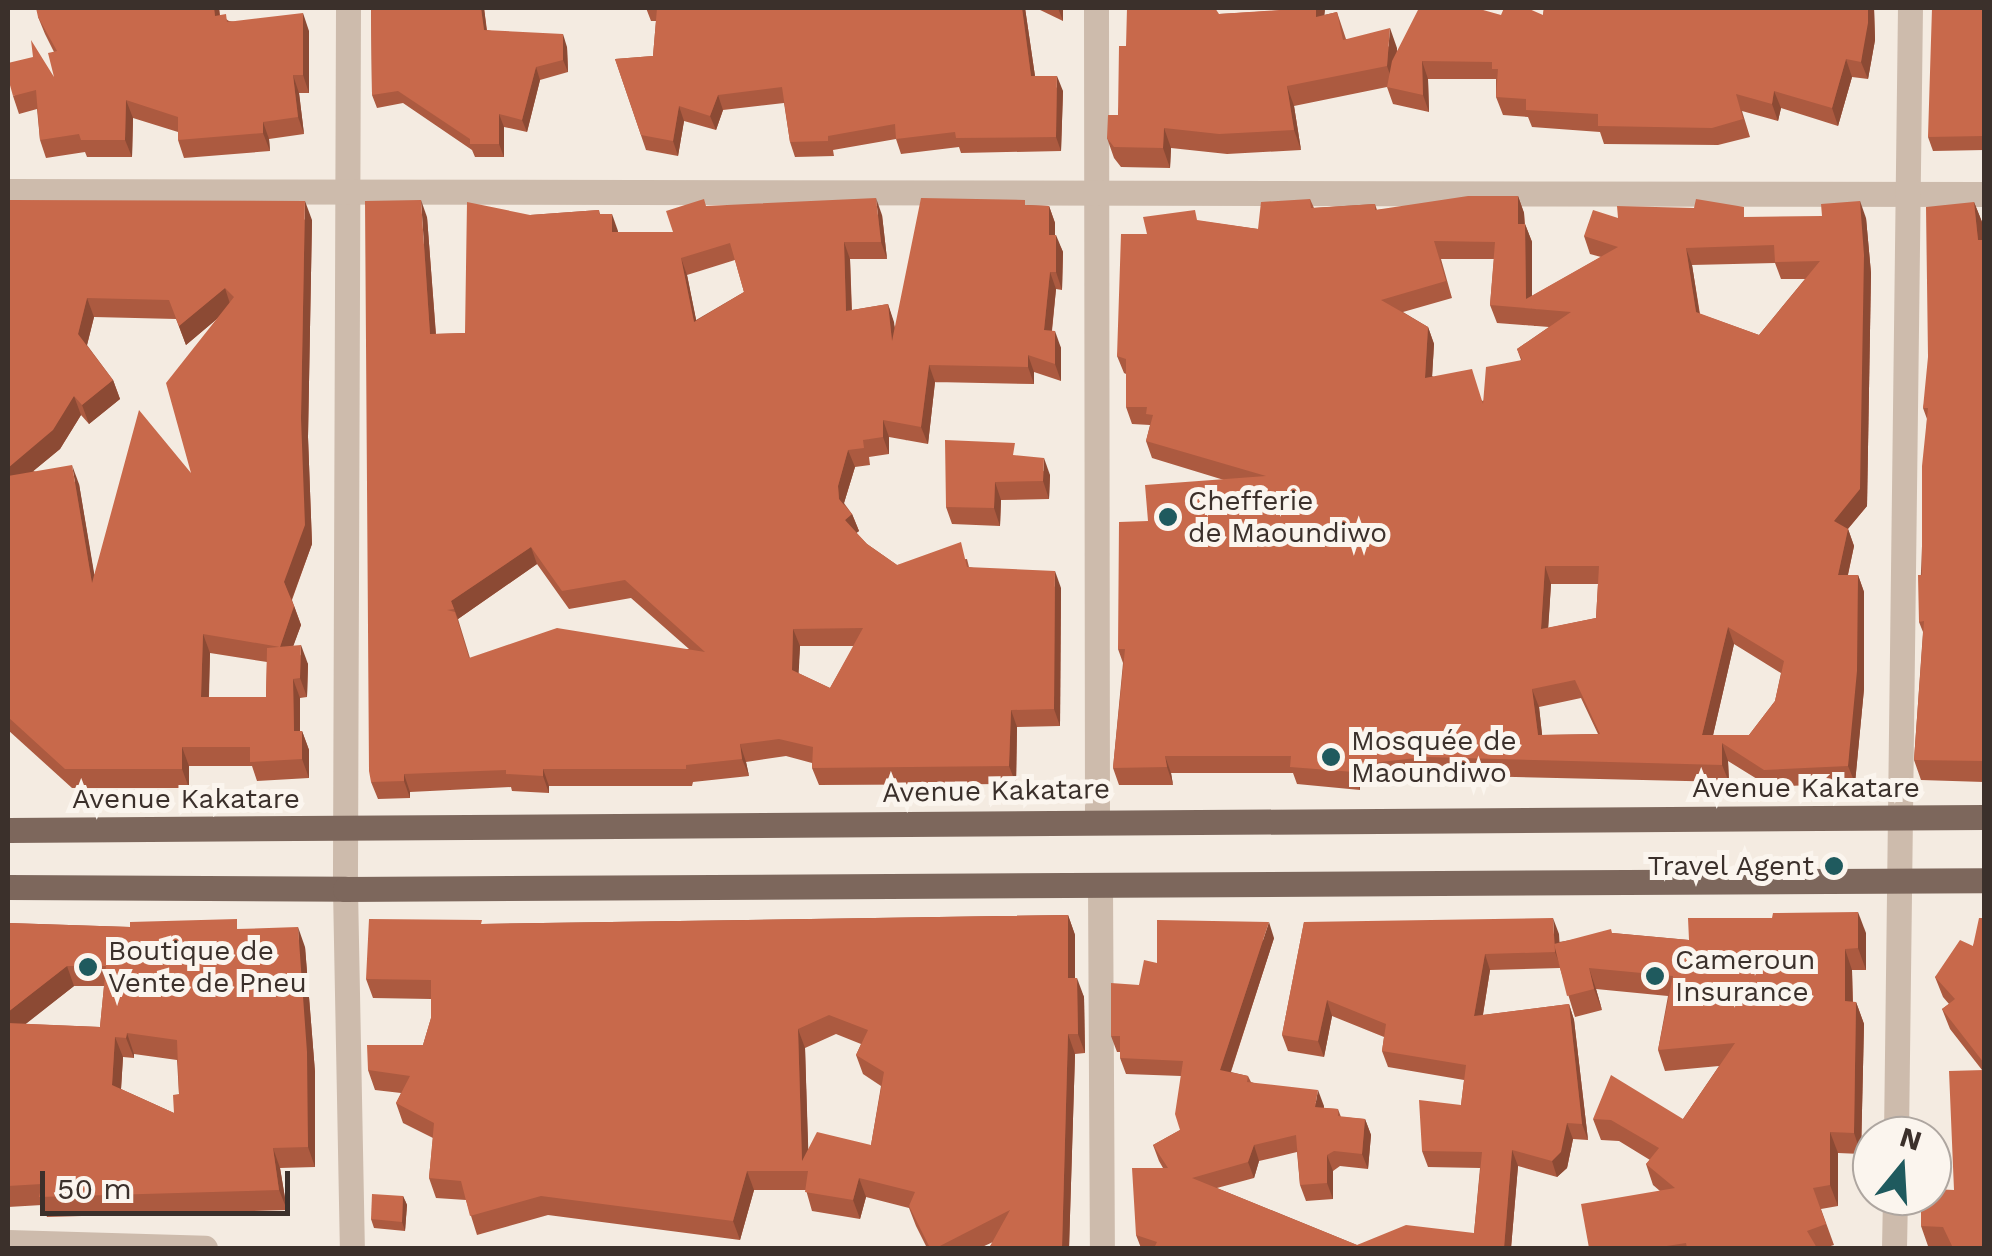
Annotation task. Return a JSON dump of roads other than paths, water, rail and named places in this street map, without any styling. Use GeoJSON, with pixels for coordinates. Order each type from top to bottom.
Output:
{"type":"FeatureCollection","features":[{"type":"Feature","properties":{"kind":"main road","name":"Avenue Kakatare"},"geometry":{"type":"LineString","coordinates":[[8,830],[1984,817]]}},
{"type":"Feature","properties":{"kind":"main road"},"geometry":{"type":"LineString","coordinates":[[8,887],[346,890],[1984,880]]}},
{"type":"Feature","properties":{"kind":"street"},"geometry":{"type":"LineString","coordinates":[[348,8],[346,890],[352,1248]]}},
{"type":"Feature","properties":{"kind":"street"},"geometry":{"type":"LineString","coordinates":[[1096,8],[1097,820]]}},
{"type":"Feature","properties":{"kind":"street"},"geometry":{"type":"LineString","coordinates":[[1896,1116],[1910,8]]}},
{"type":"Feature","properties":{"kind":"street"},"geometry":{"type":"LineString","coordinates":[[8,191],[350,188],[1984,194]]}},
{"type":"Feature","properties":{"kind":"street"},"geometry":{"type":"LineString","coordinates":[[1100,886],[1102,1248]]}},
{"type":"Feature","properties":{"kind":"street"},"geometry":{"type":"LineString","coordinates":[[1894,1248],[1895,1216]]}},
{"type":"Feature","properties":{"kind":"street"},"geometry":{"type":"LineString","coordinates":[[8,1242],[205,1248]]}},
{"type":"Feature","properties":{"kind":"place","name":"Chefferie de Maoundiwo"},"geometry":{"type":"Point","coordinates":[1168,517]}},
{"type":"Feature","properties":{"kind":"place","name":"Mosquée de Maoundiwo"},"geometry":{"type":"Point","coordinates":[1331,757]}},
{"type":"Feature","properties":{"kind":"place","name":"Travel Agent"},"geometry":{"type":"Point","coordinates":[1834,866]}},
{"type":"Feature","properties":{"kind":"place","name":"Boutique de Vente de Pneu"},"geometry":{"type":"Point","coordinates":[88,967]}},
{"type":"Feature","properties":{"kind":"place","name":"Cameroun Insurance"},"geometry":{"type":"Point","coordinates":[1655,976]}}]}
